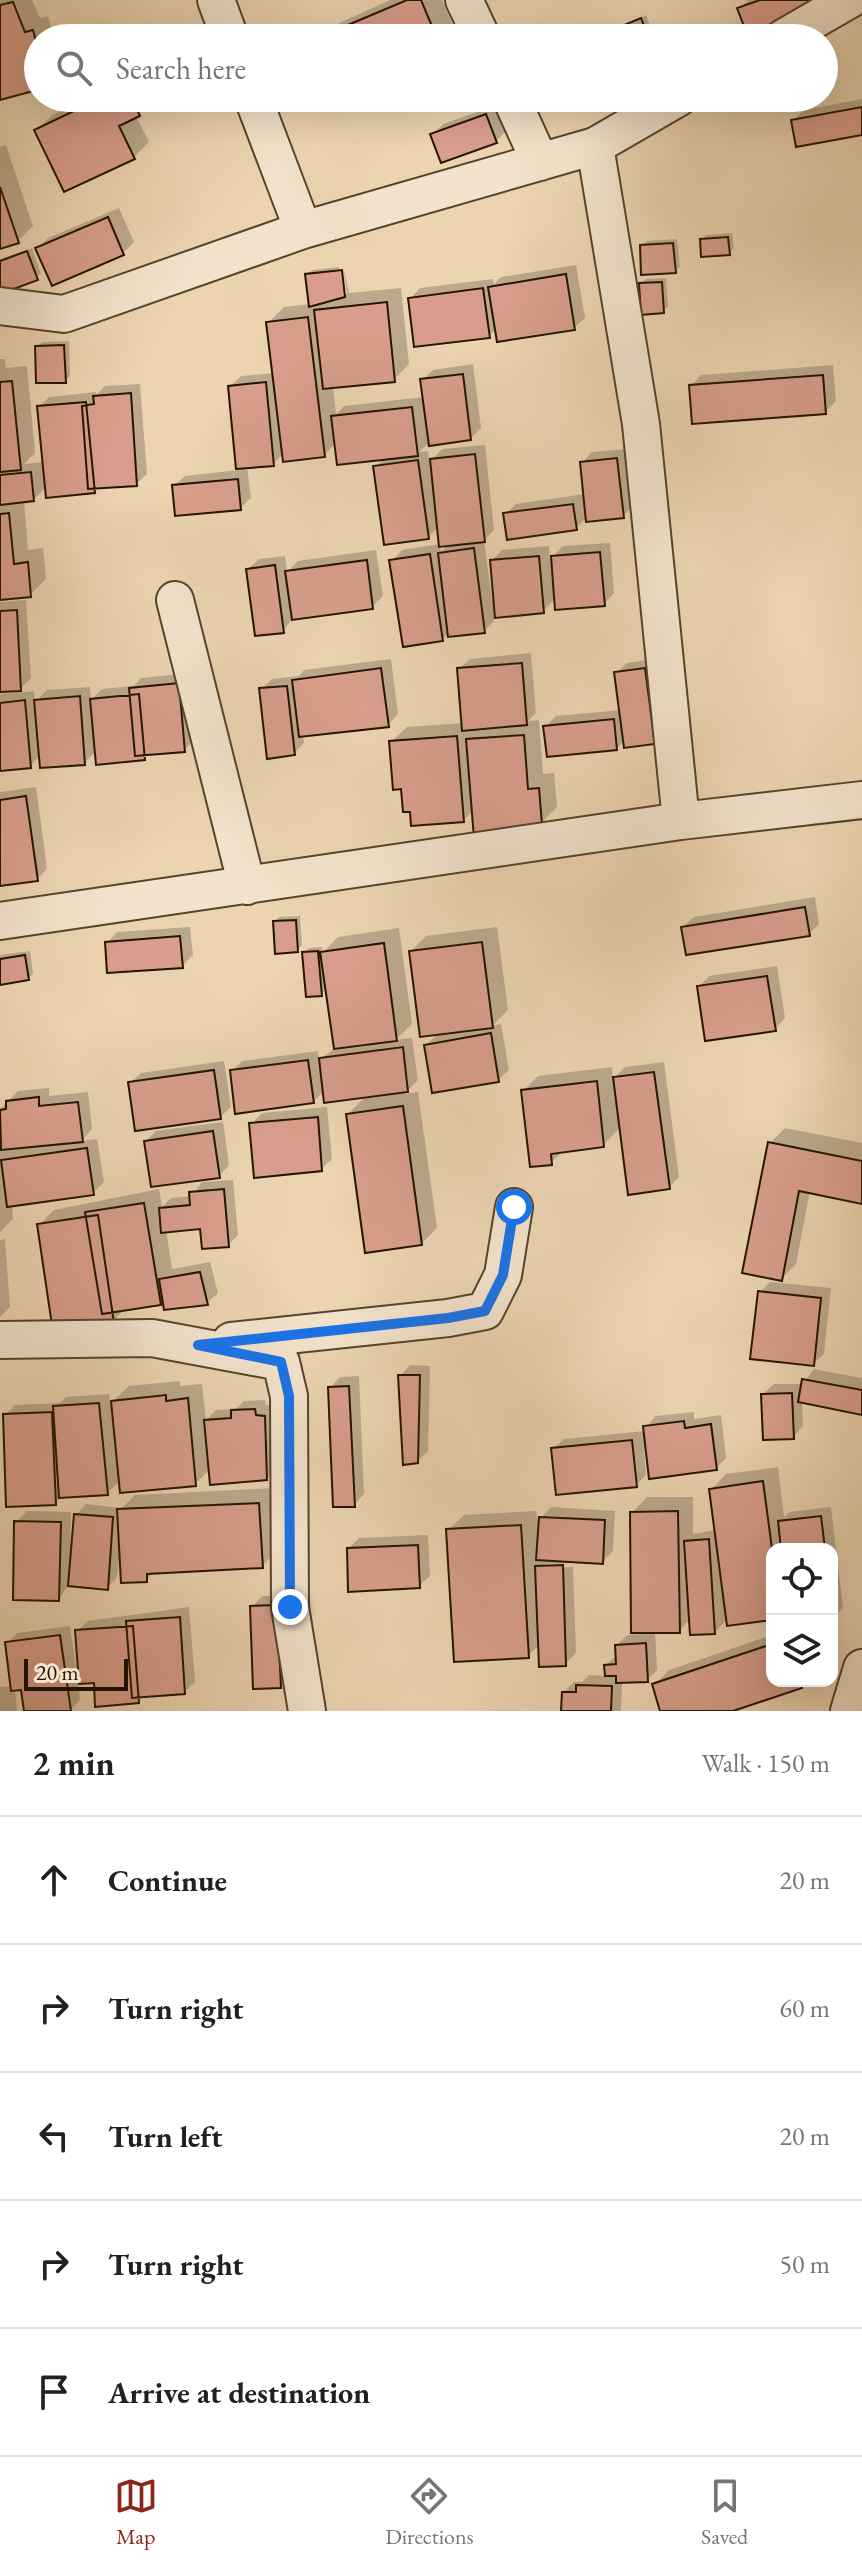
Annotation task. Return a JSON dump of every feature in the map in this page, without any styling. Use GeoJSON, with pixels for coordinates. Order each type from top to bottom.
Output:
{"type":"FeatureCollection","features":[{"type":"Feature","properties":{"kind":"street"},"geometry":{"type":"LineString","coordinates":[[216,0],[225,24]]}},
{"type":"Feature","properties":{"kind":"street"},"geometry":{"type":"LineString","coordinates":[[464,0],[475,24]]}},
{"type":"Feature","properties":{"kind":"street"},"geometry":{"type":"LineString","coordinates":[[807,24],[849,0]]}},
{"type":"Feature","properties":{"kind":"street"},"geometry":{"type":"LineString","coordinates":[[258,112],[303,230]]}},
{"type":"Feature","properties":{"kind":"street"},"geometry":{"type":"LineString","coordinates":[[517,112],[540,162]]}},
{"type":"Feature","properties":{"kind":"street"},"geometry":{"type":"LineString","coordinates":[[0,306],[64,314],[303,230],[595,146],[654,112]]}},
{"type":"Feature","properties":{"kind":"street"},"geometry":{"type":"LineString","coordinates":[[595,146],[641,424],[681,821]]}},
{"type":"Feature","properties":{"kind":"street"},"geometry":{"type":"LineString","coordinates":[[175,600],[247,886]]}},
{"type":"Feature","properties":{"kind":"street"},"geometry":{"type":"LineString","coordinates":[[0,921],[681,821],[862,800]]}},
{"type":"Feature","properties":{"kind":"street"},"geometry":{"type":"LineString","coordinates":[[198,1345],[448,1318],[485,1311],[503,1275],[514,1207]]}},
{"type":"Feature","properties":{"kind":"street"},"geometry":{"type":"LineString","coordinates":[[0,1340],[152,1338],[281,1362],[289,1396],[290,1607],[307,1711]]}},
{"type":"Feature","properties":{"kind":"street"},"geometry":{"type":"LineString","coordinates":[[849,1711],[862,1668]]}},
{"type":"Feature","properties":{"kind":"building"},"geometry":{"type":"Polygon","coordinates":[[[407,0],[421,0],[431,24],[350,24],[407,0]]]}},
{"type":"Feature","properties":{"kind":"building"},"geometry":{"type":"Polygon","coordinates":[[[760,0],[807,0],[811,11],[775,24],[743,24],[737,8],[760,0]]]}},
{"type":"Feature","properties":{"kind":"building"},"geometry":{"type":"Polygon","coordinates":[[[13,2],[24,30],[24,94],[0,100],[0,5],[13,2]]]}},
{"type":"Feature","properties":{"kind":"building"},"geometry":{"type":"Polygon","coordinates":[[[641,18],[643,24],[627,24],[641,18]]]}},
{"type":"Feature","properties":{"kind":"building"},"geometry":{"type":"Polygon","coordinates":[[[862,107],[862,135],[796,147],[791,120],[862,107]]]}},
{"type":"Feature","properties":{"kind":"building"},"geometry":{"type":"Polygon","coordinates":[[[72,112],[138,112],[140,116],[119,126],[135,159],[64,192],[34,130],[72,112]]]}},
{"type":"Feature","properties":{"kind":"building"},"geometry":{"type":"Polygon","coordinates":[[[486,114],[497,143],[441,163],[430,134],[486,114]]]}},
{"type":"Feature","properties":{"kind":"building"},"geometry":{"type":"Polygon","coordinates":[[[0,187],[19,243],[0,249],[0,187]]]}},
{"type":"Feature","properties":{"kind":"building"},"geometry":{"type":"Polygon","coordinates":[[[108,217],[124,255],[52,286],[35,248],[108,217]]]}},
{"type":"Feature","properties":{"kind":"building"},"geometry":{"type":"Polygon","coordinates":[[[728,237],[730,255],[701,257],[700,239],[728,237]]]}},
{"type":"Feature","properties":{"kind":"building"},"geometry":{"type":"Polygon","coordinates":[[[673,243],[676,273],[641,275],[640,245],[673,243]]]}},
{"type":"Feature","properties":{"kind":"building"},"geometry":{"type":"Polygon","coordinates":[[[27,251],[38,280],[0,294],[0,261],[27,251]]]}},
{"type":"Feature","properties":{"kind":"building"},"geometry":{"type":"Polygon","coordinates":[[[342,270],[345,297],[309,307],[305,274],[342,270]]]}},
{"type":"Feature","properties":{"kind":"building"},"geometry":{"type":"Polygon","coordinates":[[[566,274],[575,330],[497,342],[488,287],[566,274]]]}},
{"type":"Feature","properties":{"kind":"building"},"geometry":{"type":"Polygon","coordinates":[[[662,282],[664,313],[641,315],[639,283],[662,282]]]}},
{"type":"Feature","properties":{"kind":"building"},"geometry":{"type":"Polygon","coordinates":[[[483,288],[490,338],[414,347],[408,298],[483,288]]]}},
{"type":"Feature","properties":{"kind":"building"},"geometry":{"type":"Polygon","coordinates":[[[387,302],[395,382],[323,389],[314,310],[387,302]]]}},
{"type":"Feature","properties":{"kind":"building"},"geometry":{"type":"Polygon","coordinates":[[[308,317],[325,457],[283,462],[266,322],[308,317]]]}},
{"type":"Feature","properties":{"kind":"building"},"geometry":{"type":"Polygon","coordinates":[[[64,345],[66,383],[36,383],[35,346],[64,345]]]}},
{"type":"Feature","properties":{"kind":"building"},"geometry":{"type":"Polygon","coordinates":[[[463,374],[471,440],[429,446],[420,379],[463,374]]]}},
{"type":"Feature","properties":{"kind":"building"},"geometry":{"type":"Polygon","coordinates":[[[823,375],[826,414],[692,424],[689,385],[823,375]]]}},
{"type":"Feature","properties":{"kind":"building"},"geometry":{"type":"Polygon","coordinates":[[[12,381],[21,470],[0,472],[0,382],[12,381]]]}},
{"type":"Feature","properties":{"kind":"building"},"geometry":{"type":"Polygon","coordinates":[[[266,382],[274,466],[236,469],[228,386],[266,382]]]}},
{"type":"Feature","properties":{"kind":"building"},"geometry":{"type":"Polygon","coordinates":[[[131,393],[137,486],[88,489],[82,406],[94,404],[93,396],[131,393]]]}},
{"type":"Feature","properties":{"kind":"building"},"geometry":{"type":"Polygon","coordinates":[[[86,402],[95,493],[46,498],[37,406],[86,402]]]}},
{"type":"Feature","properties":{"kind":"building"},"geometry":{"type":"Polygon","coordinates":[[[412,407],[418,456],[337,465],[331,416],[412,407]]]}},
{"type":"Feature","properties":{"kind":"building"},"geometry":{"type":"Polygon","coordinates":[[[475,454],[485,542],[439,547],[430,459],[475,454]]]}},
{"type":"Feature","properties":{"kind":"building"},"geometry":{"type":"Polygon","coordinates":[[[617,458],[624,518],[586,522],[580,462],[617,458]]]}},
{"type":"Feature","properties":{"kind":"building"},"geometry":{"type":"Polygon","coordinates":[[[418,460],[429,539],[384,545],[373,466],[418,460]]]}},
{"type":"Feature","properties":{"kind":"building"},"geometry":{"type":"Polygon","coordinates":[[[31,472],[34,501],[0,505],[0,475],[31,472]]]}},
{"type":"Feature","properties":{"kind":"building"},"geometry":{"type":"Polygon","coordinates":[[[238,479],[241,510],[175,516],[172,485],[238,479]]]}},
{"type":"Feature","properties":{"kind":"building"},"geometry":{"type":"Polygon","coordinates":[[[573,504],[577,530],[507,540],[503,513],[573,504]]]}},
{"type":"Feature","properties":{"kind":"building"},"geometry":{"type":"Polygon","coordinates":[[[9,513],[14,564],[28,562],[31,597],[0,600],[0,514],[9,513]]]}},
{"type":"Feature","properties":{"kind":"building"},"geometry":{"type":"Polygon","coordinates":[[[474,548],[485,633],[448,637],[438,553],[474,548]]]}},
{"type":"Feature","properties":{"kind":"building"},"geometry":{"type":"Polygon","coordinates":[[[600,552],[605,606],[555,610],[551,556],[600,552]]]}},
{"type":"Feature","properties":{"kind":"building"},"geometry":{"type":"Polygon","coordinates":[[[430,554],[443,641],[403,647],[389,560],[430,554]]]}},
{"type":"Feature","properties":{"kind":"building"},"geometry":{"type":"Polygon","coordinates":[[[539,556],[544,613],[495,618],[490,560],[539,556]]]}},
{"type":"Feature","properties":{"kind":"building"},"geometry":{"type":"Polygon","coordinates":[[[367,560],[373,609],[292,620],[285,571],[367,560]]]}},
{"type":"Feature","properties":{"kind":"building"},"geometry":{"type":"Polygon","coordinates":[[[275,565],[284,633],[255,636],[246,569],[275,565]]]}},
{"type":"Feature","properties":{"kind":"building"},"geometry":{"type":"Polygon","coordinates":[[[17,610],[21,691],[0,692],[0,611],[17,610]]]}},
{"type":"Feature","properties":{"kind":"building"},"geometry":{"type":"Polygon","coordinates":[[[522,663],[527,725],[462,731],[457,668],[522,663]]]}},
{"type":"Feature","properties":{"kind":"building"},"geometry":{"type":"Polygon","coordinates":[[[381,668],[389,727],[299,737],[292,680],[381,668]]]}},
{"type":"Feature","properties":{"kind":"building"},"geometry":{"type":"Polygon","coordinates":[[[645,668],[655,744],[624,748],[614,672],[645,668]]]}},
{"type":"Feature","properties":{"kind":"building"},"geometry":{"type":"Polygon","coordinates":[[[179,683],[185,752],[135,756],[129,688],[179,683]]]}},
{"type":"Feature","properties":{"kind":"building"},"geometry":{"type":"Polygon","coordinates":[[[287,686],[295,755],[267,759],[259,688],[287,686]]]}},
{"type":"Feature","properties":{"kind":"building"},"geometry":{"type":"Polygon","coordinates":[[[139,694],[145,760],[96,765],[90,699],[139,694]]]}},
{"type":"Feature","properties":{"kind":"building"},"geometry":{"type":"Polygon","coordinates":[[[80,696],[85,765],[40,768],[34,700],[80,696]]]}},
{"type":"Feature","properties":{"kind":"building"},"geometry":{"type":"Polygon","coordinates":[[[25,700],[31,768],[0,771],[0,703],[25,700]]]}},
{"type":"Feature","properties":{"kind":"building"},"geometry":{"type":"Polygon","coordinates":[[[614,719],[617,750],[547,757],[543,726],[614,719]]]}},
{"type":"Feature","properties":{"kind":"building"},"geometry":{"type":"Polygon","coordinates":[[[524,735],[528,789],[539,788],[542,825],[474,838],[466,739],[524,735]]]}},
{"type":"Feature","properties":{"kind":"building"},"geometry":{"type":"Polygon","coordinates":[[[457,736],[464,822],[411,826],[410,812],[403,812],[401,789],[393,790],[389,741],[457,736]]]}},
{"type":"Feature","properties":{"kind":"building"},"geometry":{"type":"Polygon","coordinates":[[[26,796],[38,881],[0,886],[0,800],[26,796]]]}},
{"type":"Feature","properties":{"kind":"building"},"geometry":{"type":"Polygon","coordinates":[[[805,907],[810,936],[686,955],[681,927],[805,907]]]}},
{"type":"Feature","properties":{"kind":"building"},"geometry":{"type":"Polygon","coordinates":[[[296,920],[298,952],[275,954],[273,921],[296,920]]]}},
{"type":"Feature","properties":{"kind":"building"},"geometry":{"type":"Polygon","coordinates":[[[180,936],[183,968],[107,973],[105,942],[180,936]]]}},
{"type":"Feature","properties":{"kind":"building"},"geometry":{"type":"Polygon","coordinates":[[[482,942],[493,1028],[420,1037],[409,951],[482,942]]]}},
{"type":"Feature","properties":{"kind":"building"},"geometry":{"type":"Polygon","coordinates":[[[384,943],[397,1041],[334,1049],[320,952],[384,943]]]}},
{"type":"Feature","properties":{"kind":"building"},"geometry":{"type":"Polygon","coordinates":[[[318,951],[322,996],[306,997],[302,952],[318,951]]]}},
{"type":"Feature","properties":{"kind":"building"},"geometry":{"type":"Polygon","coordinates":[[[25,955],[29,980],[0,985],[0,959],[25,955]]]}},
{"type":"Feature","properties":{"kind":"building"},"geometry":{"type":"Polygon","coordinates":[[[767,976],[776,1031],[705,1041],[697,986],[767,976]]]}},
{"type":"Feature","properties":{"kind":"building"},"geometry":{"type":"Polygon","coordinates":[[[491,1033],[499,1082],[432,1093],[424,1045],[491,1033]]]}},
{"type":"Feature","properties":{"kind":"building"},"geometry":{"type":"Polygon","coordinates":[[[403,1047],[408,1092],[324,1103],[319,1058],[403,1047]]]}},
{"type":"Feature","properties":{"kind":"building"},"geometry":{"type":"Polygon","coordinates":[[[308,1060],[314,1103],[235,1114],[230,1070],[308,1060]]]}},
{"type":"Feature","properties":{"kind":"building"},"geometry":{"type":"Polygon","coordinates":[[[214,1070],[221,1119],[135,1131],[128,1082],[214,1070]]]}},
{"type":"Feature","properties":{"kind":"building"},"geometry":{"type":"Polygon","coordinates":[[[654,1072],[670,1189],[628,1195],[613,1077],[654,1072]]]}},
{"type":"Feature","properties":{"kind":"building"},"geometry":{"type":"Polygon","coordinates":[[[597,1081],[604,1147],[551,1154],[552,1165],[530,1167],[521,1090],[597,1081]]]}},
{"type":"Feature","properties":{"kind":"building"},"geometry":{"type":"Polygon","coordinates":[[[39,1097],[39,1106],[78,1102],[83,1142],[1,1150],[0,1110],[6,1109],[6,1101],[39,1097]]]}},
{"type":"Feature","properties":{"kind":"building"},"geometry":{"type":"Polygon","coordinates":[[[403,1106],[422,1245],[365,1253],[346,1114],[403,1106]]]}},
{"type":"Feature","properties":{"kind":"building"},"geometry":{"type":"Polygon","coordinates":[[[318,1117],[322,1171],[254,1178],[249,1123],[318,1117]]]}},
{"type":"Feature","properties":{"kind":"building"},"geometry":{"type":"Polygon","coordinates":[[[213,1131],[220,1178],[151,1187],[144,1141],[213,1131]]]}},
{"type":"Feature","properties":{"kind":"building"},"geometry":{"type":"Polygon","coordinates":[[[768,1142],[862,1161],[862,1204],[799,1191],[782,1281],[742,1273],[768,1142]]]}},
{"type":"Feature","properties":{"kind":"building"},"geometry":{"type":"Polygon","coordinates":[[[87,1148],[94,1195],[7,1207],[1,1160],[87,1148]]]}},
{"type":"Feature","properties":{"kind":"building"},"geometry":{"type":"Polygon","coordinates":[[[224,1189],[229,1247],[202,1249],[200,1229],[161,1233],[159,1208],[190,1205],[189,1192],[224,1189]]]}},
{"type":"Feature","properties":{"kind":"building"},"geometry":{"type":"Polygon","coordinates":[[[144,1203],[161,1305],[102,1314],[85,1212],[144,1203]]]}},
{"type":"Feature","properties":{"kind":"building"},"geometry":{"type":"Polygon","coordinates":[[[98,1215],[114,1323],[53,1332],[37,1224],[98,1215]]]}},
{"type":"Feature","properties":{"kind":"building"},"geometry":{"type":"Polygon","coordinates":[[[200,1272],[208,1305],[164,1310],[159,1279],[200,1272]]]}},
{"type":"Feature","properties":{"kind":"building"},"geometry":{"type":"Polygon","coordinates":[[[758,1291],[821,1298],[814,1366],[750,1359],[758,1291]]]}},
{"type":"Feature","properties":{"kind":"building"},"geometry":{"type":"Polygon","coordinates":[[[398,1375],[420,1375],[418,1463],[403,1465],[398,1375]]]}},
{"type":"Feature","properties":{"kind":"building"},"geometry":{"type":"Polygon","coordinates":[[[802,1379],[862,1390],[862,1415],[798,1402],[802,1379]]]}},
{"type":"Feature","properties":{"kind":"building"},"geometry":{"type":"Polygon","coordinates":[[[349,1386],[355,1507],[333,1507],[328,1387],[349,1386]]]}},
{"type":"Feature","properties":{"kind":"building"},"geometry":{"type":"Polygon","coordinates":[[[792,1393],[794,1439],[763,1440],[761,1394],[792,1393]]]}},
{"type":"Feature","properties":{"kind":"building"},"geometry":{"type":"Polygon","coordinates":[[[166,1395],[166,1401],[188,1398],[196,1486],[120,1493],[111,1401],[166,1395]]]}},
{"type":"Feature","properties":{"kind":"building"},"geometry":{"type":"Polygon","coordinates":[[[99,1403],[108,1495],[59,1498],[53,1406],[99,1403]]]}},
{"type":"Feature","properties":{"kind":"building"},"geometry":{"type":"Polygon","coordinates":[[[255,1409],[256,1415],[265,1416],[267,1480],[210,1485],[204,1420],[231,1418],[231,1410],[255,1409]]]}},
{"type":"Feature","properties":{"kind":"building"},"geometry":{"type":"Polygon","coordinates":[[[52,1412],[56,1505],[6,1507],[3,1414],[52,1412]]]}},
{"type":"Feature","properties":{"kind":"building"},"geometry":{"type":"Polygon","coordinates":[[[684,1421],[685,1428],[711,1424],[717,1470],[649,1479],[643,1426],[684,1421]]]}},
{"type":"Feature","properties":{"kind":"building"},"geometry":{"type":"Polygon","coordinates":[[[632,1440],[637,1487],[556,1495],[551,1448],[632,1440]]]}},
{"type":"Feature","properties":{"kind":"building"},"geometry":{"type":"Polygon","coordinates":[[[763,1481],[771,1543],[766,1543],[766,1621],[727,1626],[709,1489],[763,1481]]]}},
{"type":"Feature","properties":{"kind":"building"},"geometry":{"type":"Polygon","coordinates":[[[259,1503],[263,1568],[147,1574],[147,1582],[121,1583],[117,1509],[259,1503]]]}},
{"type":"Feature","properties":{"kind":"building"},"geometry":{"type":"Polygon","coordinates":[[[678,1511],[680,1633],[631,1633],[630,1512],[678,1511]]]}},
{"type":"Feature","properties":{"kind":"building"},"geometry":{"type":"Polygon","coordinates":[[[74,1514],[113,1517],[108,1590],[68,1586],[74,1514]]]}},
{"type":"Feature","properties":{"kind":"building"},"geometry":{"type":"Polygon","coordinates":[[[821,1516],[824,1543],[780,1543],[778,1521],[821,1516]]]}},
{"type":"Feature","properties":{"kind":"building"},"geometry":{"type":"Polygon","coordinates":[[[539,1517],[605,1520],[603,1564],[536,1560],[539,1517]]]}},
{"type":"Feature","properties":{"kind":"building"},"geometry":{"type":"Polygon","coordinates":[[[14,1521],[61,1522],[59,1601],[13,1600],[14,1521]]]}},
{"type":"Feature","properties":{"kind":"building"},"geometry":{"type":"Polygon","coordinates":[[[521,1525],[529,1658],[454,1662],[446,1529],[521,1525]]]}},
{"type":"Feature","properties":{"kind":"building"},"geometry":{"type":"Polygon","coordinates":[[[709,1539],[715,1634],[690,1635],[684,1541],[709,1539]]]}},
{"type":"Feature","properties":{"kind":"building"},"geometry":{"type":"Polygon","coordinates":[[[418,1545],[420,1588],[348,1592],[347,1548],[418,1545]]]}},
{"type":"Feature","properties":{"kind":"building"},"geometry":{"type":"Polygon","coordinates":[[[563,1565],[566,1666],[539,1667],[535,1566],[563,1565]]]}},
{"type":"Feature","properties":{"kind":"building"},"geometry":{"type":"Polygon","coordinates":[[[277,1605],[281,1688],[253,1689],[250,1606],[277,1605]]]}},
{"type":"Feature","properties":{"kind":"building"},"geometry":{"type":"Polygon","coordinates":[[[180,1617],[185,1694],[132,1698],[126,1621],[180,1617]]]}},
{"type":"Feature","properties":{"kind":"building"},"geometry":{"type":"Polygon","coordinates":[[[133,1626],[139,1703],[95,1707],[94,1683],[79,1684],[75,1630],[133,1626]]]}},
{"type":"Feature","properties":{"kind":"building"},"geometry":{"type":"Polygon","coordinates":[[[60,1635],[71,1711],[24,1711],[21,1690],[11,1691],[5,1642],[60,1635]]]}},
{"type":"Feature","properties":{"kind":"building"},"geometry":{"type":"Polygon","coordinates":[[[646,1643],[648,1682],[616,1683],[616,1676],[605,1676],[604,1665],[616,1664],[615,1645],[646,1643]]]}},
{"type":"Feature","properties":{"kind":"building"},"geometry":{"type":"Polygon","coordinates":[[[766,1646],[766,1687],[802,1688],[733,1711],[660,1711],[652,1684],[766,1646]]]}},
{"type":"Feature","properties":{"kind":"building"},"geometry":{"type":"Polygon","coordinates":[[[576,1685],[612,1686],[611,1711],[561,1711],[562,1692],[576,1692],[576,1685]]]}},
{"type":"Feature","properties":{"kind":"route"},"geometry":{"type":"LineString","coordinates":[[290,1607],[287,1493],[289,1396],[281,1362],[198,1345],[448,1318],[485,1311],[503,1275],[514,1207]]}}]}
